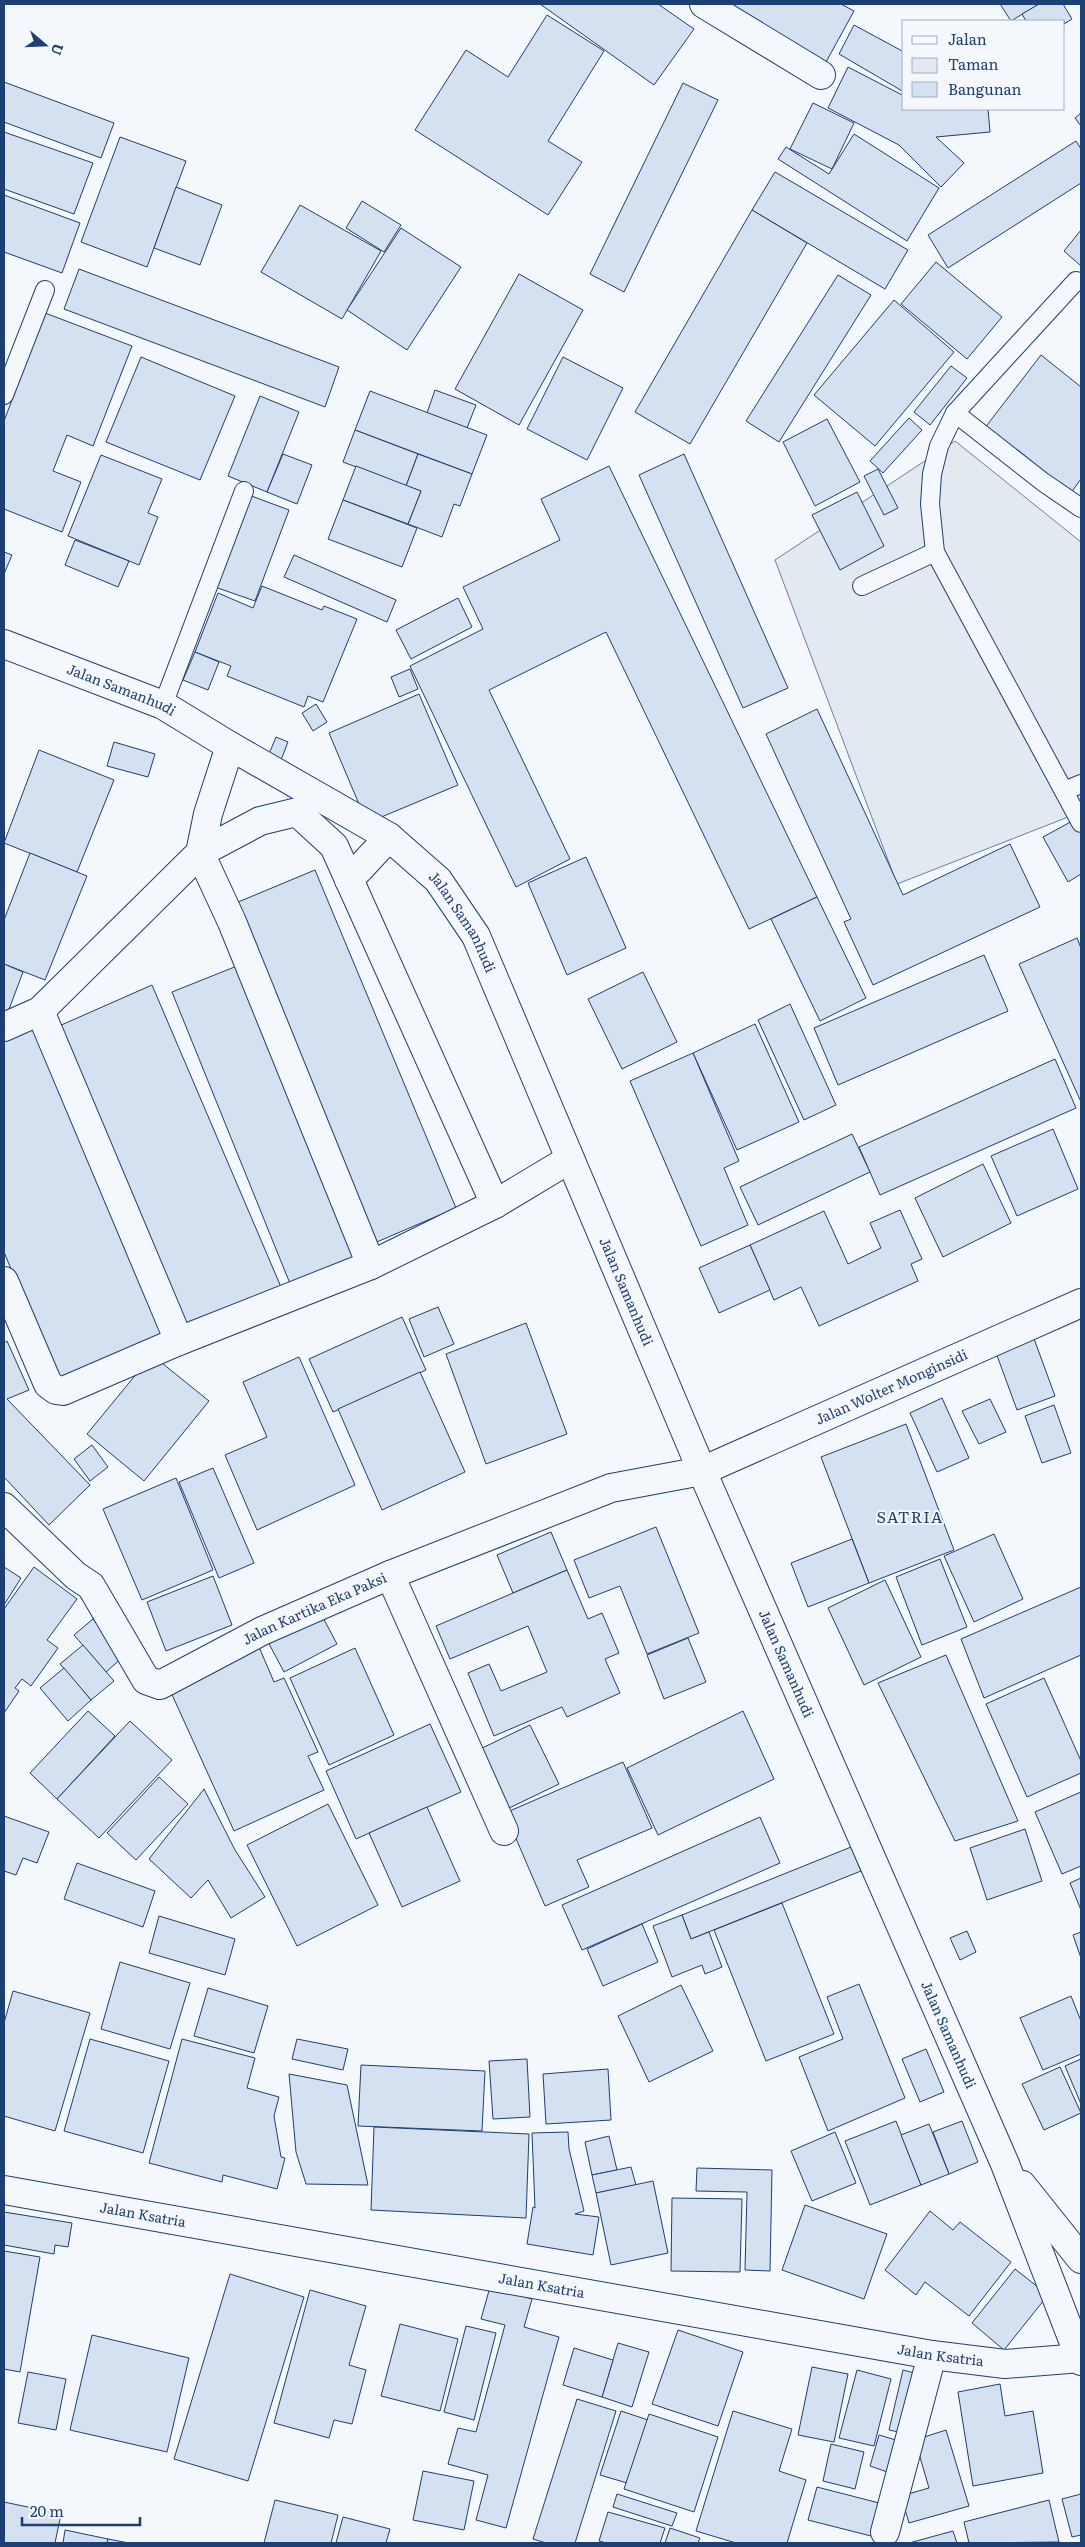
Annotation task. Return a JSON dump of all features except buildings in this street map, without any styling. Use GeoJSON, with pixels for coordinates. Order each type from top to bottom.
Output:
{"type":"FeatureCollection","features":[{"type":"Feature","properties":{"kind":"street"},"geometry":{"type":"LineString","coordinates":[[704,4],[821,75]]}},
{"type":"Feature","properties":{"kind":"street","name":"Jalan Samanhudi"},"geometry":{"type":"LineString","coordinates":[[4,644],[163,704],[230,746],[388,837],[438,880],[476,936],[702,1471],[1005,2164],[1081,2359]]}},
{"type":"Feature","properties":{"kind":"street"},"geometry":{"type":"LineString","coordinates":[[230,746],[208,814],[200,853],[232,922],[371,1265]]}},
{"type":"Feature","properties":{"kind":"street"},"geometry":{"type":"LineString","coordinates":[[4,1027],[40,1011],[200,853],[260,821],[297,812],[334,846],[495,1204]]}},
{"type":"Feature","properties":{"kind":"street"},"geometry":{"type":"LineString","coordinates":[[349,880],[388,837]]}},
{"type":"Feature","properties":{"kind":"street"},"geometry":{"type":"LineString","coordinates":[[40,1011],[178,1341]]}},
{"type":"Feature","properties":{"kind":"street"},"geometry":{"type":"LineString","coordinates":[[4,1281],[48,1384],[56,1390],[63,1391],[178,1341],[371,1265],[495,1204],[570,1159]]}},
{"type":"Feature","properties":{"kind":"street","name":"Jalan Wolter Monginsidi"},"geometry":{"type":"LineString","coordinates":[[702,1471],[1081,1303]]}},
{"type":"Feature","properties":{"kind":"street","name":"Jalan Kartika Eka Paksi"},"geometry":{"type":"LineString","coordinates":[[4,1507],[76,1576],[91,1586],[146,1680],[160,1685],[262,1631],[390,1576],[611,1488],[702,1471]]}},
{"type":"Feature","properties":{"kind":"street"},"geometry":{"type":"LineString","coordinates":[[390,1576],[504,1831]]}},
{"type":"Feature","properties":{"kind":"street","name":"Jalan Samanhudi"},"geometry":{"type":"LineString","coordinates":[[1005,2164],[1081,2258]]}},
{"type":"Feature","properties":{"kind":"street","name":"Jalan Ksatria"},"geometry":{"type":"LineString","coordinates":[[4,2190],[932,2355],[1005,2364],[1081,2359]]}},
{"type":"Feature","properties":{"kind":"street"},"geometry":{"type":"LineString","coordinates":[[885,2532],[932,2355]]}},
{"type":"Feature","properties":{"kind":"lane"},"geometry":{"type":"LineString","coordinates":[[1081,282],[1076,281],[955,413],[939,446],[932,474],[930,504],[935,552],[1081,823]]}},
{"type":"Feature","properties":{"kind":"lane"},"geometry":{"type":"LineString","coordinates":[[4,394],[45,290]]}},
{"type":"Feature","properties":{"kind":"lane"},"geometry":{"type":"LineString","coordinates":[[955,413],[1043,482],[1081,508]]}},
{"type":"Feature","properties":{"kind":"lane"},"geometry":{"type":"LineString","coordinates":[[163,704],[244,492]]}},
{"type":"Feature","properties":{"kind":"lane"},"geometry":{"type":"LineString","coordinates":[[862,586],[935,552]]}},
{"type":"Feature","properties":{"kind":"lane"},"geometry":{"type":"LineString","coordinates":[[1064,791],[1081,784]]}},
{"type":"Feature","properties":{"kind":"green space"},"geometry":{"type":"Polygon","coordinates":[[[955,441],[1081,542],[1081,812],[897,884],[775,560],[955,441]]]}},
{"type":"Feature","properties":{"kind":"district","name":"SATRIA"},"geometry":{"type":"Point","coordinates":[910,1517]}}]}
